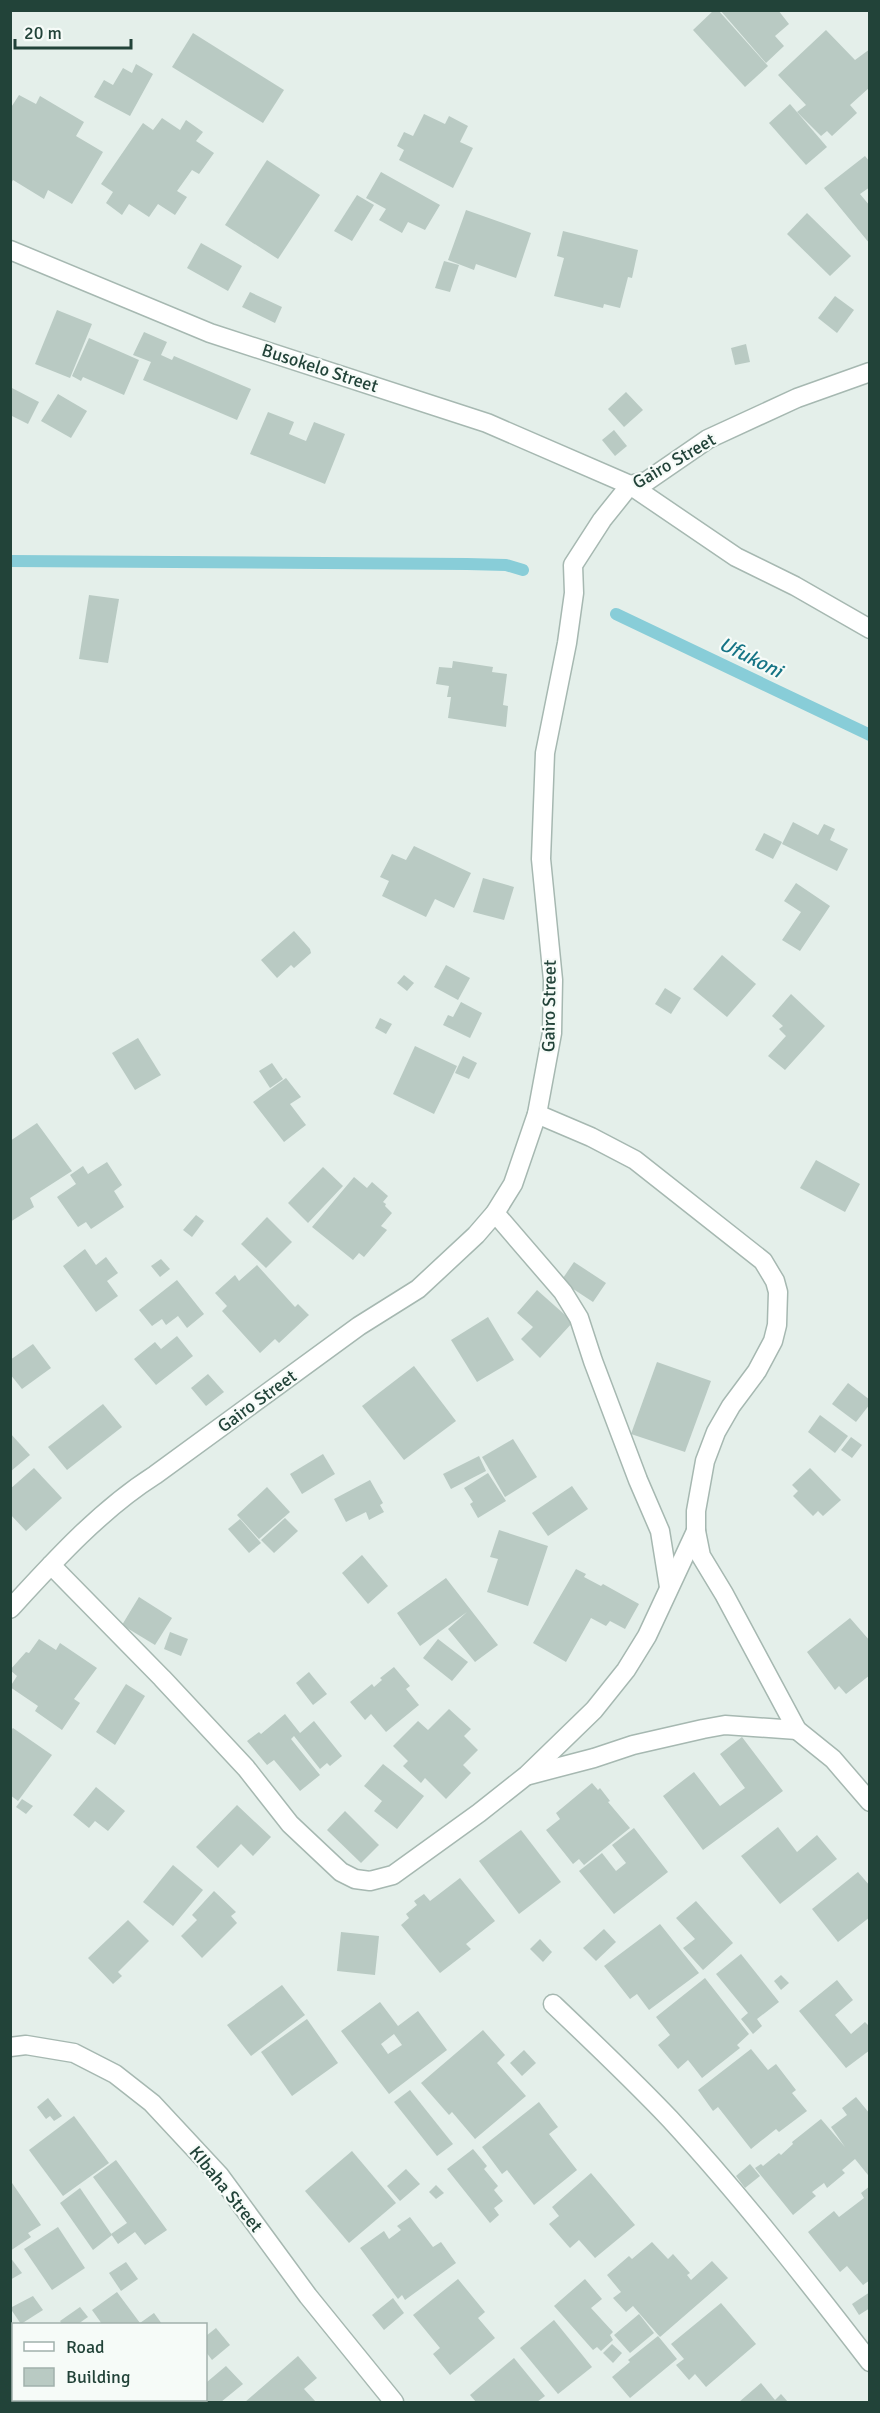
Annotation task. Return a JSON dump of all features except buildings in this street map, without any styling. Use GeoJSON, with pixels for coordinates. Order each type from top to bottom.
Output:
{"type":"FeatureCollection","features":[{"type":"Feature","properties":{"kind":"street","name":"Busokelo Street"},"geometry":{"type":"LineString","coordinates":[[10,250],[210,333],[487,423],[630,485],[736,557],[795,586],[870,629]]}},
{"type":"Feature","properties":{"kind":"street","name":"Gairo Street"},"geometry":{"type":"LineString","coordinates":[[11,1608],[51,1565],[125,1494],[155,1475],[359,1326],[418,1289],[446,1265],[495,1213],[513,1184],[537,1114],[552,1033],[553,980],[541,859],[545,753],[567,642],[574,593],[573,565],[602,520],[630,485],[647,481],[708,439],[797,398],[870,372]]}},
{"type":"Feature","properties":{"kind":"street"},"geometry":{"type":"LineString","coordinates":[[537,1114],[591,1137],[635,1160],[763,1261],[775,1281],[778,1305],[773,1341],[757,1371],[731,1406],[716,1432],[705,1461],[696,1512],[696,1531],[701,1556],[724,1593],[797,1730],[833,1759],[870,1802]]}},
{"type":"Feature","properties":{"kind":"street"},"geometry":{"type":"LineString","coordinates":[[495,1213],[563,1293],[579,1318],[630,1459],[660,1531],[669,1587]]}},
{"type":"Feature","properties":{"kind":"street"},"geometry":{"type":"LineString","coordinates":[[51,1565],[246,1768],[290,1824],[341,1872],[355,1879],[370,1881],[393,1875],[527,1775],[594,1710],[626,1670],[647,1636],[696,1531]]}},
{"type":"Feature","properties":{"kind":"street"},"geometry":{"type":"LineString","coordinates":[[527,1775],[594,1758],[633,1745],[725,1725],[797,1730]]}},
{"type":"Feature","properties":{"kind":"street"},"geometry":{"type":"LineString","coordinates":[[553,2004],[671,2121],[793,2262],[870,2362]]}},
{"type":"Feature","properties":{"kind":"street","name":"KIbaha Street"},"geometry":{"type":"LineString","coordinates":[[10,2047],[27,2045],[74,2053],[115,2074],[152,2103],[220,2176],[308,2296],[393,2403]]}},
{"type":"Feature","properties":{"kind":"waterway"},"geometry":{"type":"LineString","coordinates":[[10,561],[467,564],[506,565],[523,570]]}},
{"type":"Feature","properties":{"kind":"waterway","name":"Ufukoni"},"geometry":{"type":"LineString","coordinates":[[616,614],[870,735]]}}]}
